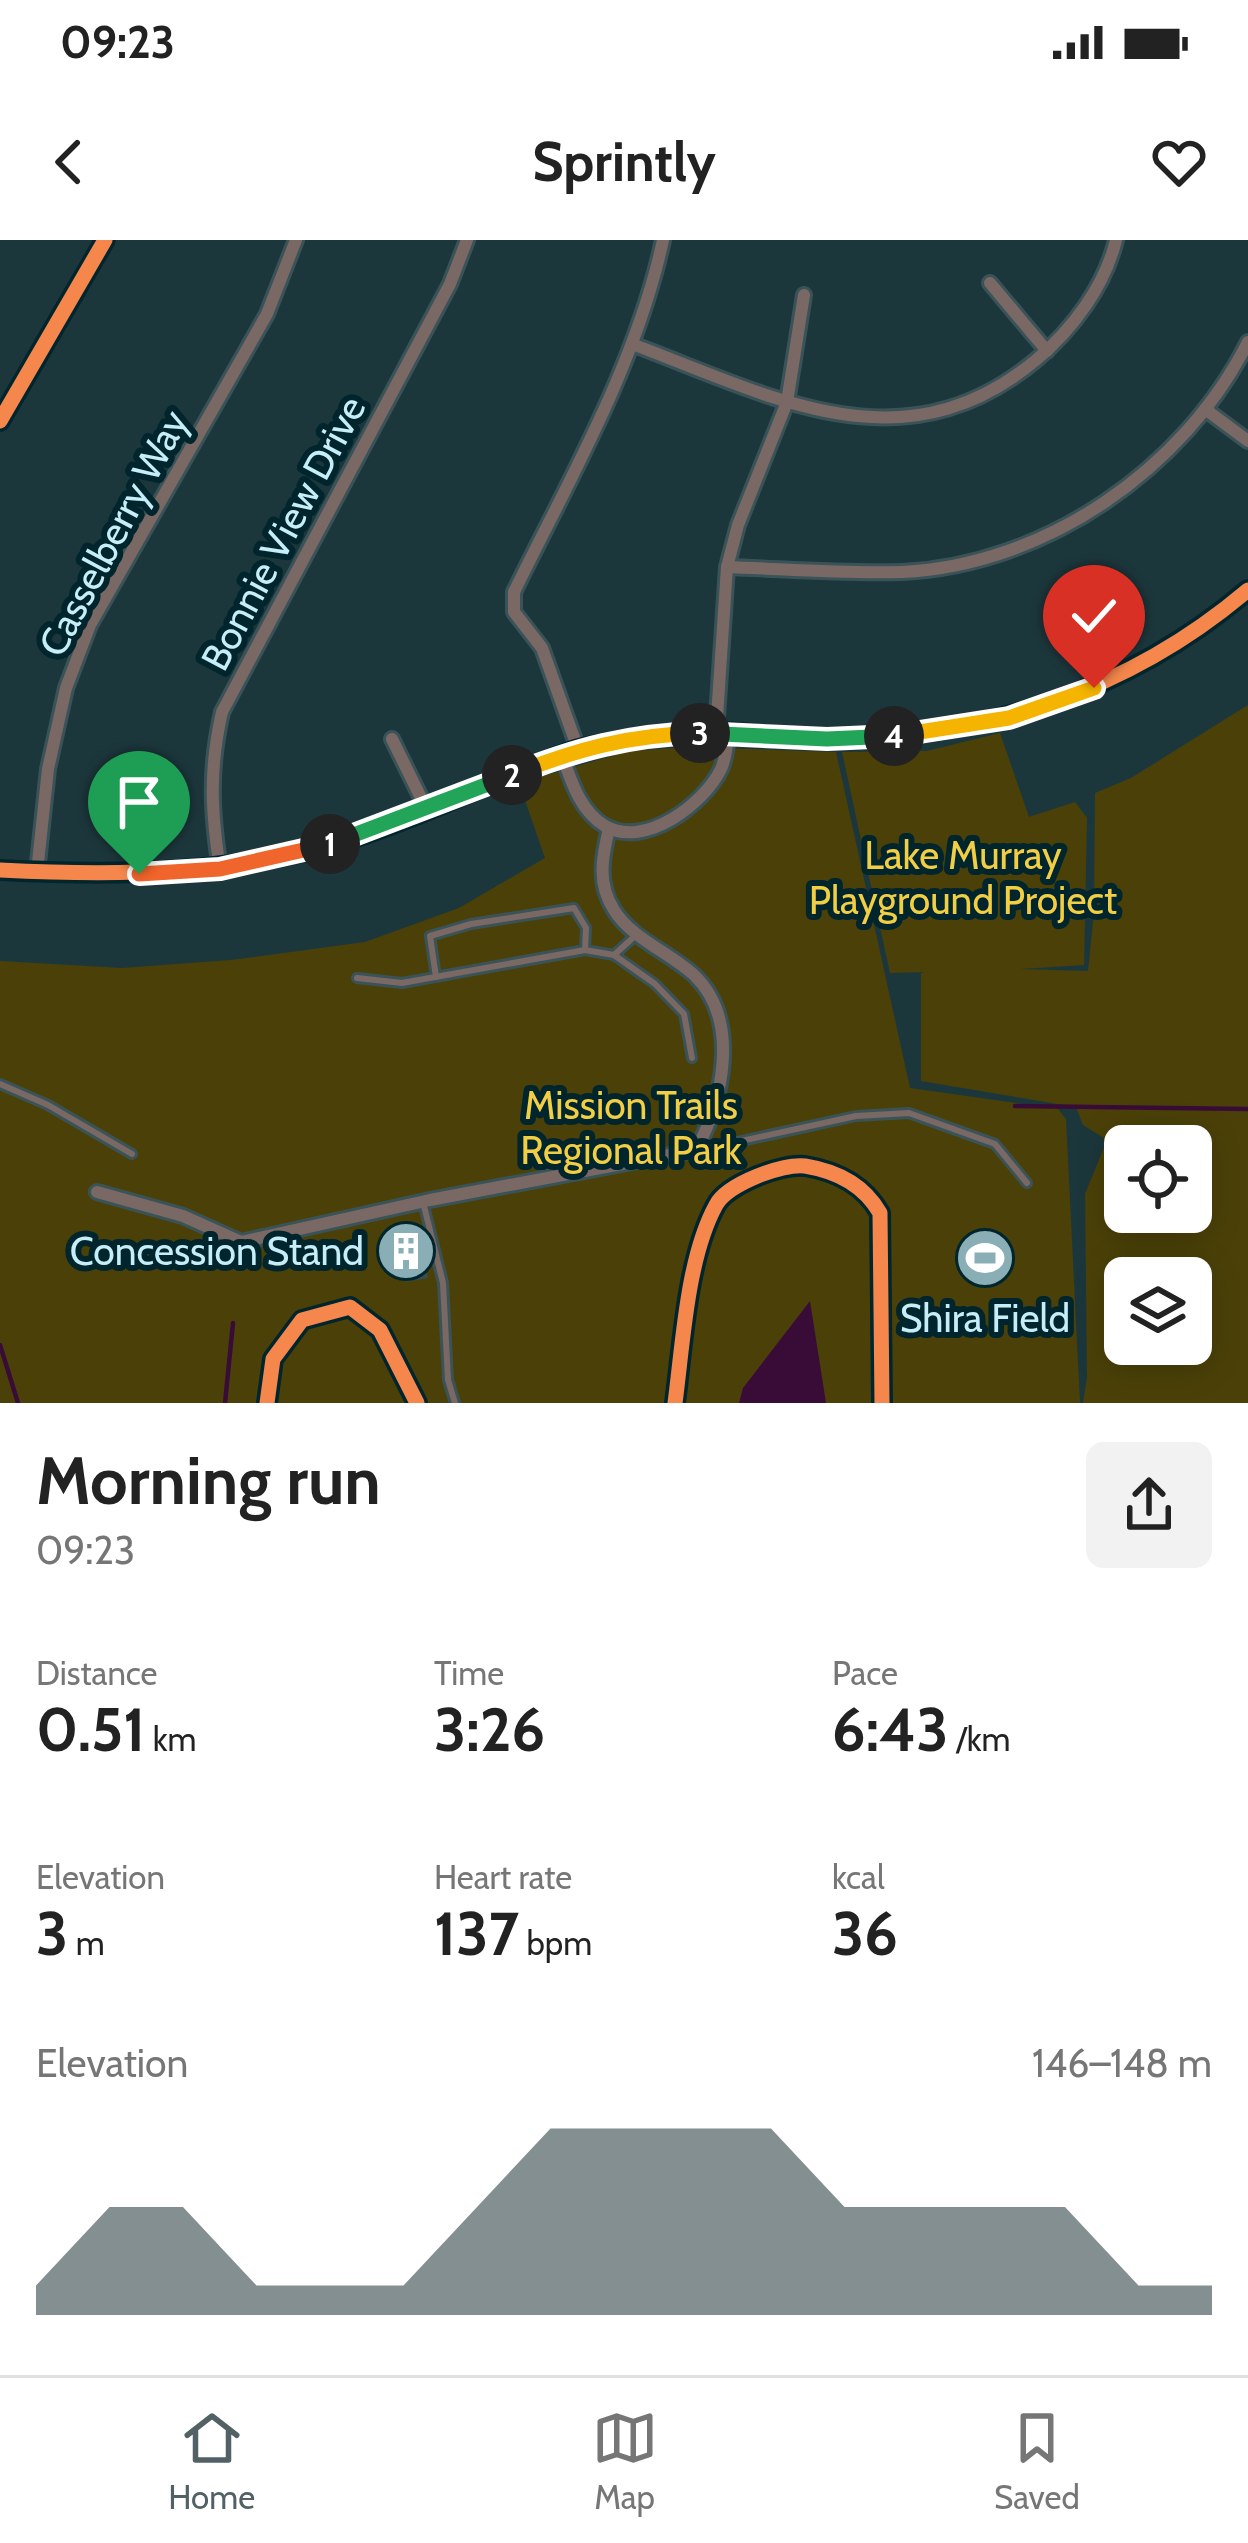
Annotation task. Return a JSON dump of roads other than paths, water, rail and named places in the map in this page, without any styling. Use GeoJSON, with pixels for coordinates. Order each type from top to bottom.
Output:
{"type":"FeatureCollection","features":[{"type":"Feature","properties":{"kind":"main road"},"geometry":{"type":"LineString","coordinates":[[0,421],[105,240]]}},
{"type":"Feature","properties":{"kind":"street","name":"Casselberry Way"},"geometry":{"type":"LineString","coordinates":[[37,872],[48,769],[66,688],[90,626],[267,314],[296,240]]}},
{"type":"Feature","properties":{"kind":"street","name":"Bonnie View Drive"},"geometry":{"type":"LineString","coordinates":[[220,869],[211,817],[211,761],[223,712],[450,284],[467,240]]}},
{"type":"Feature","properties":{"kind":"street"},"geometry":{"type":"LineString","coordinates":[[578,748],[542,648],[514,612],[514,592],[632,344],[663,240]]}},
{"type":"Feature","properties":{"kind":"street"},"geometry":{"type":"LineString","coordinates":[[632,344],[787,402],[838,416],[922,414],[990,391],[1047,351],[1068,330],[1101,280],[1116,240]]}},
{"type":"Feature","properties":{"kind":"street"},"geometry":{"type":"LineString","coordinates":[[990,283],[1047,351]]}},
{"type":"Feature","properties":{"kind":"street"},"geometry":{"type":"LineString","coordinates":[[562,755],[581,802],[609,829],[639,830],[686,810],[724,764],[727,567],[738,525],[787,402],[803,295]]}},
{"type":"Feature","properties":{"kind":"street"},"geometry":{"type":"LineString","coordinates":[[727,567],[904,572],[1008,550],[1062,528],[1118,494],[1187,433],[1248,342]]}},
{"type":"Feature","properties":{"kind":"street"},"geometry":{"type":"LineString","coordinates":[[1205,409],[1248,441]]}},
{"type":"Feature","properties":{"kind":"street"},"geometry":{"type":"LineString","coordinates":[[0,870],[139,874],[220,869],[350,839],[578,748],[648,735],[722,732],[827,739],[919,735],[1009,718],[1094,688],[1144,664],[1248,590]]}},
{"type":"Feature","properties":{"kind":"street"},"geometry":{"type":"LineString","coordinates":[[392,739],[427,810]]}},
{"type":"Feature","properties":{"kind":"street"},"geometry":{"type":"LineString","coordinates":[[97,1192],[182,1216],[241,1242],[696,1150],[713,1119],[724,1052],[716,1004],[695,976],[614,911],[599,870],[609,829]]}},
{"type":"Feature","properties":{"kind":"lane"},"geometry":{"type":"LineString","coordinates":[[436,977],[430,936],[471,924],[574,908],[586,928],[585,950]]}},
{"type":"Feature","properties":{"kind":"lane"},"geometry":{"type":"LineString","coordinates":[[614,955],[639,933]]}},
{"type":"Feature","properties":{"kind":"lane"},"geometry":{"type":"LineString","coordinates":[[357,978],[402,983],[585,950],[614,955],[655,984],[684,1014],[692,1058]]}},
{"type":"Feature","properties":{"kind":"lane"},"geometry":{"type":"LineString","coordinates":[[0,1084],[132,1154]]}},
{"type":"Feature","properties":{"kind":"lane"},"geometry":{"type":"LineString","coordinates":[[696,1150],[856,1116],[909,1113],[995,1144],[1027,1183]]}},
{"type":"Feature","properties":{"kind":"lane"},"geometry":{"type":"LineString","coordinates":[[422,1202],[443,1283],[448,1380],[455,1403]]}},
{"type":"Feature","properties":{"kind":"waterway"},"geometry":{"type":"LineString","coordinates":[[1015,1106],[1248,1109]]}},
{"type":"Feature","properties":{"kind":"waterway"},"geometry":{"type":"LineString","coordinates":[[225,1403],[233,1323]]}},
{"type":"Feature","properties":{"kind":"waterway"},"geometry":{"type":"LineString","coordinates":[[0,1345],[18,1403]]}},
{"type":"Feature","properties":{"kind":"place","name":"Concession Stand"},"geometry":{"type":"Point","coordinates":[406,1251]}},
{"type":"Feature","properties":{"kind":"place","name":"Shira Field"},"geometry":{"type":"Point","coordinates":[985,1258]}},
{"type":"Feature","properties":{"kind":"park label","name":"Lake Murray Playground Project"},"geometry":{"type":"Point","coordinates":[963,878]}},
{"type":"Feature","properties":{"kind":"park label","name":"Mission Trails Regional Park"},"geometry":{"type":"Point","coordinates":[631,1128]}}]}
